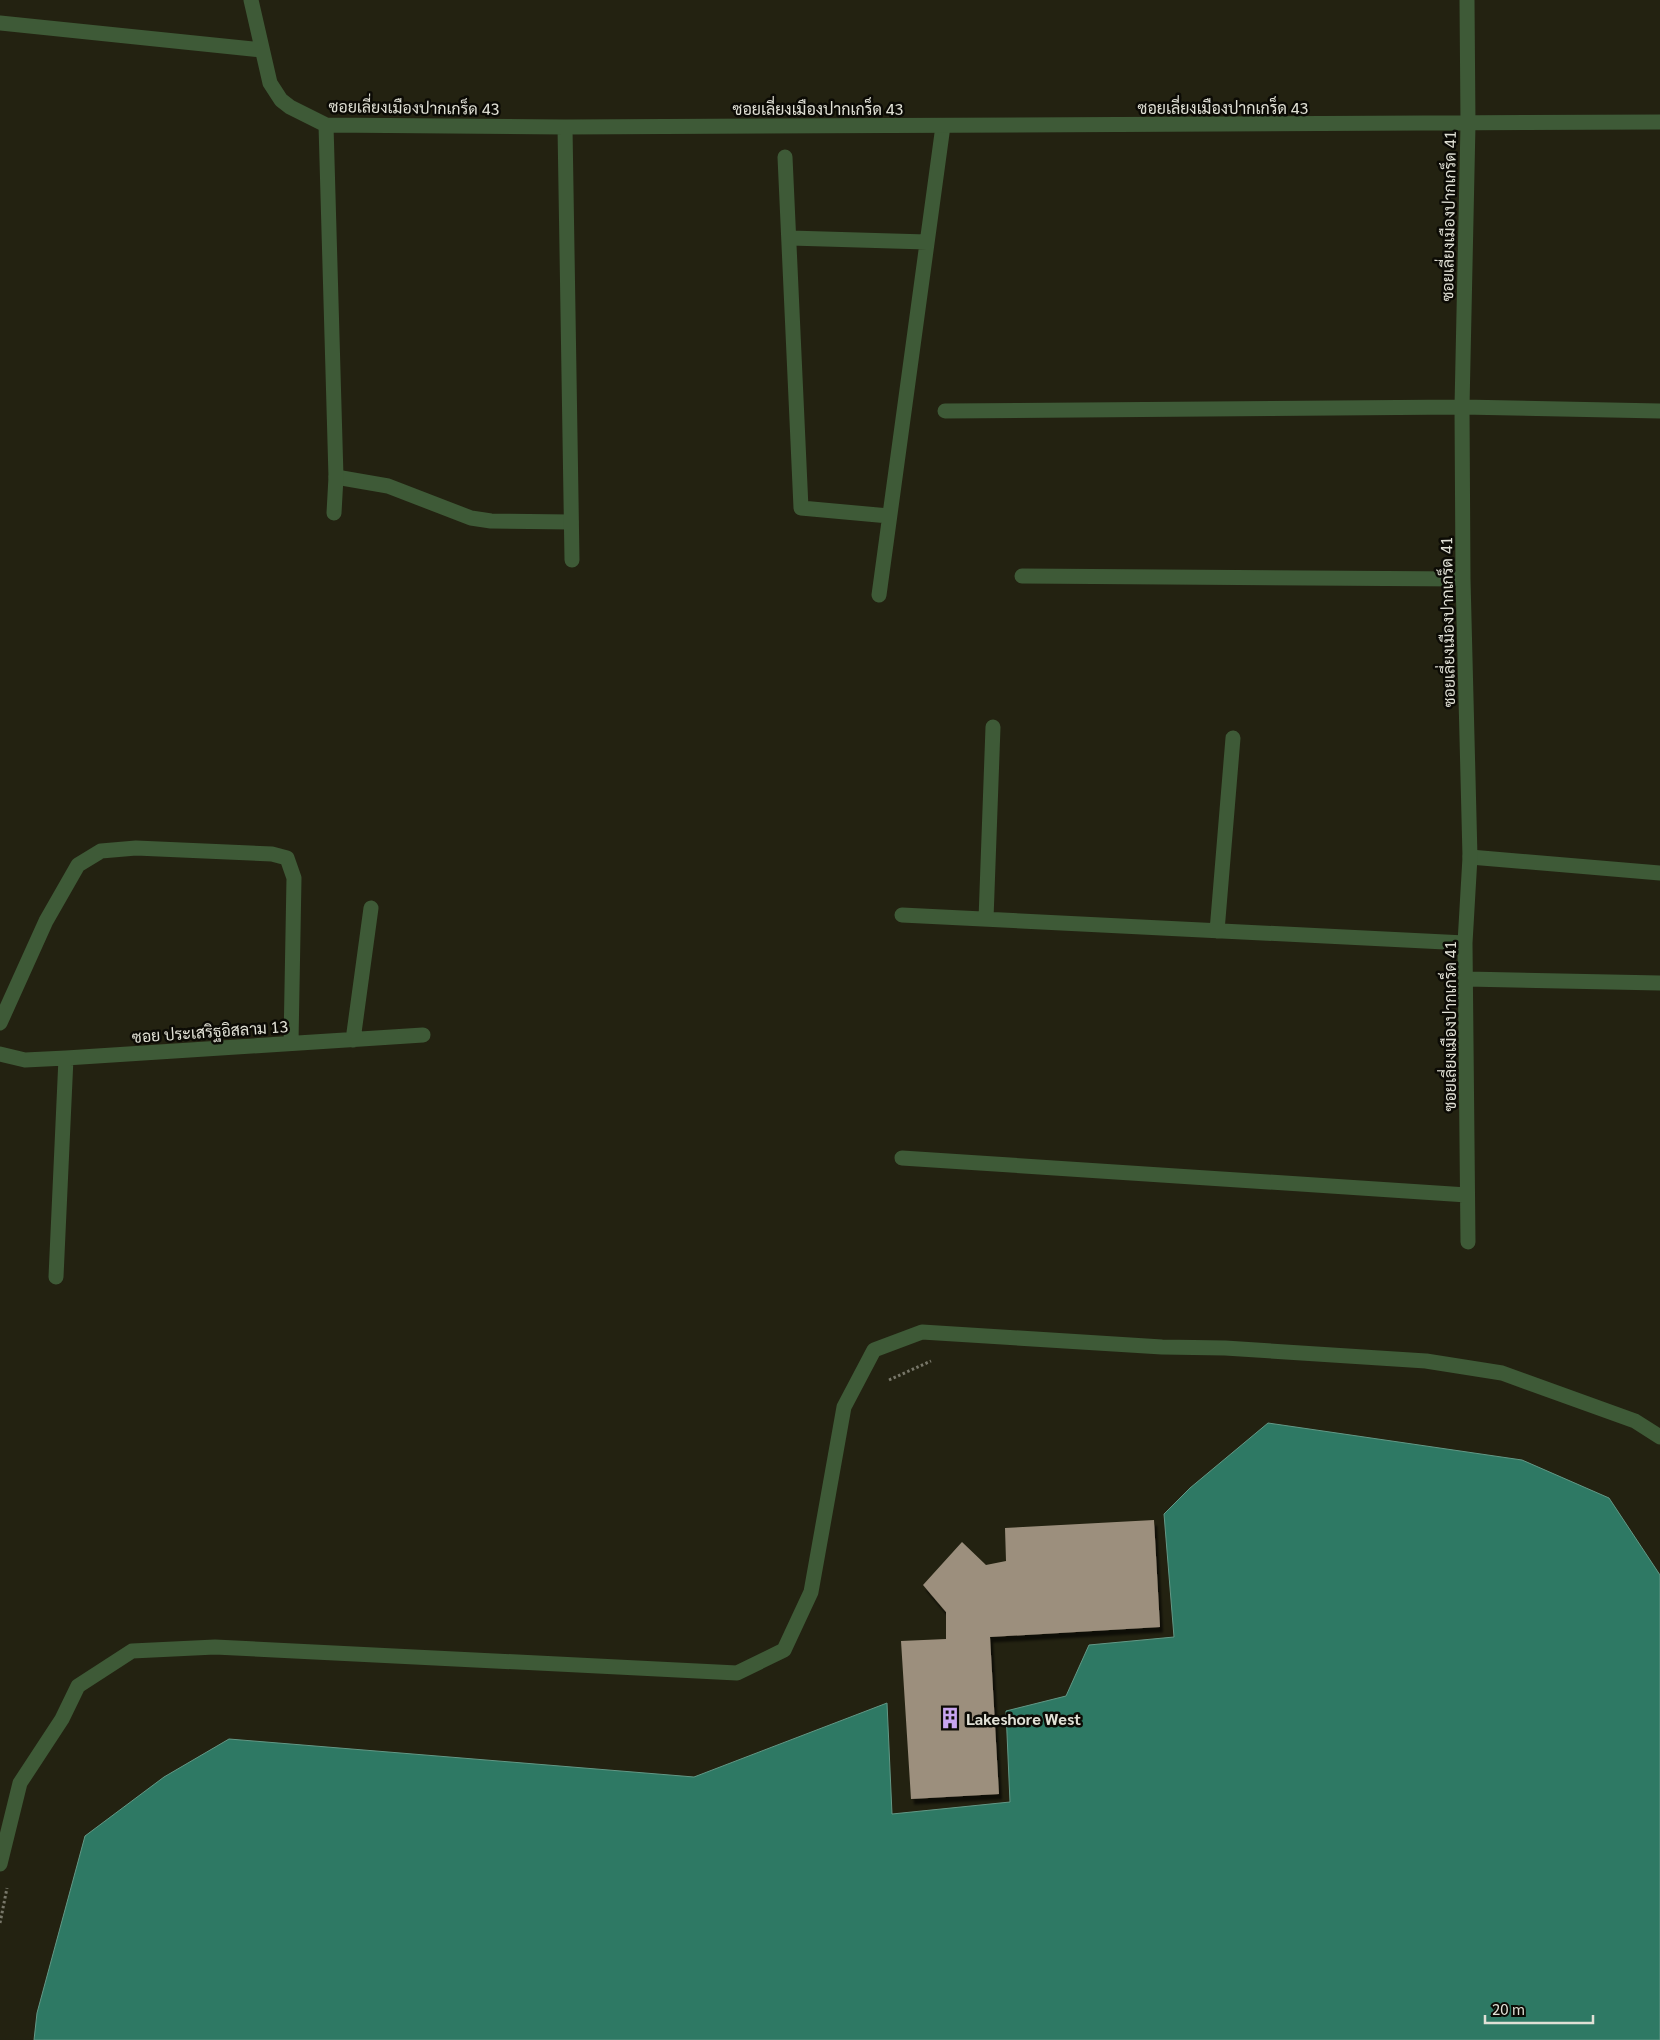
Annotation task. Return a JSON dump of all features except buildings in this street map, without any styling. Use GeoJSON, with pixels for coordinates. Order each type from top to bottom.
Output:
{"type":"FeatureCollection","features":[{"type":"Feature","properties":{"kind":"street","name":"ซอยเลี่ยงเมืองปากเกร็ด 43"},"geometry":{"type":"LineString","coordinates":[[251,0],[270,83],[281,100],[290,107],[326,125],[565,127],[1660,122]]}},
{"type":"Feature","properties":{"kind":"street","name":"ซอยเลี่ยงเมืองปากเกร็ด 41"},"geometry":{"type":"LineString","coordinates":[[1467,0],[1468,124],[1462,408],[1463,579],[1470,857],[1465,943],[1468,1242]]}},
{"type":"Feature","properties":{"kind":"street"},"geometry":{"type":"LineString","coordinates":[[0,23],[262,50]]}},
{"type":"Feature","properties":{"kind":"street"},"geometry":{"type":"LineString","coordinates":[[326,125],[336,477],[334,513]]}},
{"type":"Feature","properties":{"kind":"street"},"geometry":{"type":"LineString","coordinates":[[879,595],[943,126]]}},
{"type":"Feature","properties":{"kind":"street"},"geometry":{"type":"LineString","coordinates":[[565,127],[572,560]]}},
{"type":"Feature","properties":{"kind":"street"},"geometry":{"type":"LineString","coordinates":[[785,157],[801,508],[889,516]]}},
{"type":"Feature","properties":{"kind":"street"},"geometry":{"type":"LineString","coordinates":[[790,238],[927,242]]}},
{"type":"Feature","properties":{"kind":"street"},"geometry":{"type":"LineString","coordinates":[[945,411],[1462,408],[1660,411]]}},
{"type":"Feature","properties":{"kind":"street"},"geometry":{"type":"LineString","coordinates":[[336,477],[388,486],[471,518],[492,521],[571,522]]}},
{"type":"Feature","properties":{"kind":"street"},"geometry":{"type":"LineString","coordinates":[[1022,576],[1463,579]]}},
{"type":"Feature","properties":{"kind":"street"},"geometry":{"type":"LineString","coordinates":[[986,919],[993,726]]}},
{"type":"Feature","properties":{"kind":"street"},"geometry":{"type":"LineString","coordinates":[[1216,931],[1233,738]]}},
{"type":"Feature","properties":{"kind":"street"},"geometry":{"type":"LineString","coordinates":[[0,1023],[46,921],[78,865],[101,851],[136,848],[272,854],[287,858],[294,878],[291,1043]]}},
{"type":"Feature","properties":{"kind":"street"},"geometry":{"type":"LineString","coordinates":[[1470,857],[1660,874]]}},
{"type":"Feature","properties":{"kind":"street"},"geometry":{"type":"LineString","coordinates":[[353,1040],[372,908]]}},
{"type":"Feature","properties":{"kind":"street"},"geometry":{"type":"LineString","coordinates":[[902,915],[1465,943]]}},
{"type":"Feature","properties":{"kind":"street"},"geometry":{"type":"LineString","coordinates":[[1466,979],[1660,983]]}},
{"type":"Feature","properties":{"kind":"street","name":"ซอย ประเสริฐอิสลาม 13"},"geometry":{"type":"LineString","coordinates":[[0,1054],[25,1060],[422,1035]]}},
{"type":"Feature","properties":{"kind":"street"},"geometry":{"type":"LineString","coordinates":[[56,1276],[66,1058]]}},
{"type":"Feature","properties":{"kind":"street"},"geometry":{"type":"LineString","coordinates":[[902,1158],[1467,1195]]}},
{"type":"Feature","properties":{"kind":"street"},"geometry":{"type":"LineString","coordinates":[[0,1864],[20,1783],[62,1719],[78,1686],[132,1651],[215,1647],[737,1673],[784,1650],[811,1592],[844,1407],[874,1350],[922,1332],[1426,1361],[1502,1373],[1635,1421],[1660,1437]]}},
{"type":"Feature","properties":{"kind":"path"},"geometry":{"type":"LineString","coordinates":[[887,1380],[931,1361],[941,1361]]}},
{"type":"Feature","properties":{"kind":"path"},"geometry":{"type":"LineString","coordinates":[[0,1923],[8,1884]]}},
{"type":"Feature","properties":{"kind":"water"},"geometry":{"type":"Polygon","coordinates":[[[1268,1423],[1522,1460],[1609,1498],[1660,1575],[1660,2040],[34,2040],[37,2013],[85,1836],[164,1777],[229,1739],[694,1777],[887,1703],[892,1814],[1010,1802],[1006,1711],[1066,1696],[1089,1645],[1174,1637],[1164,1514],[1190,1488],[1268,1423]]]}},
{"type":"Feature","properties":{"kind":"place","name":"Lakeshore West"},"geometry":{"type":"Point","coordinates":[950,1718]}}]}
